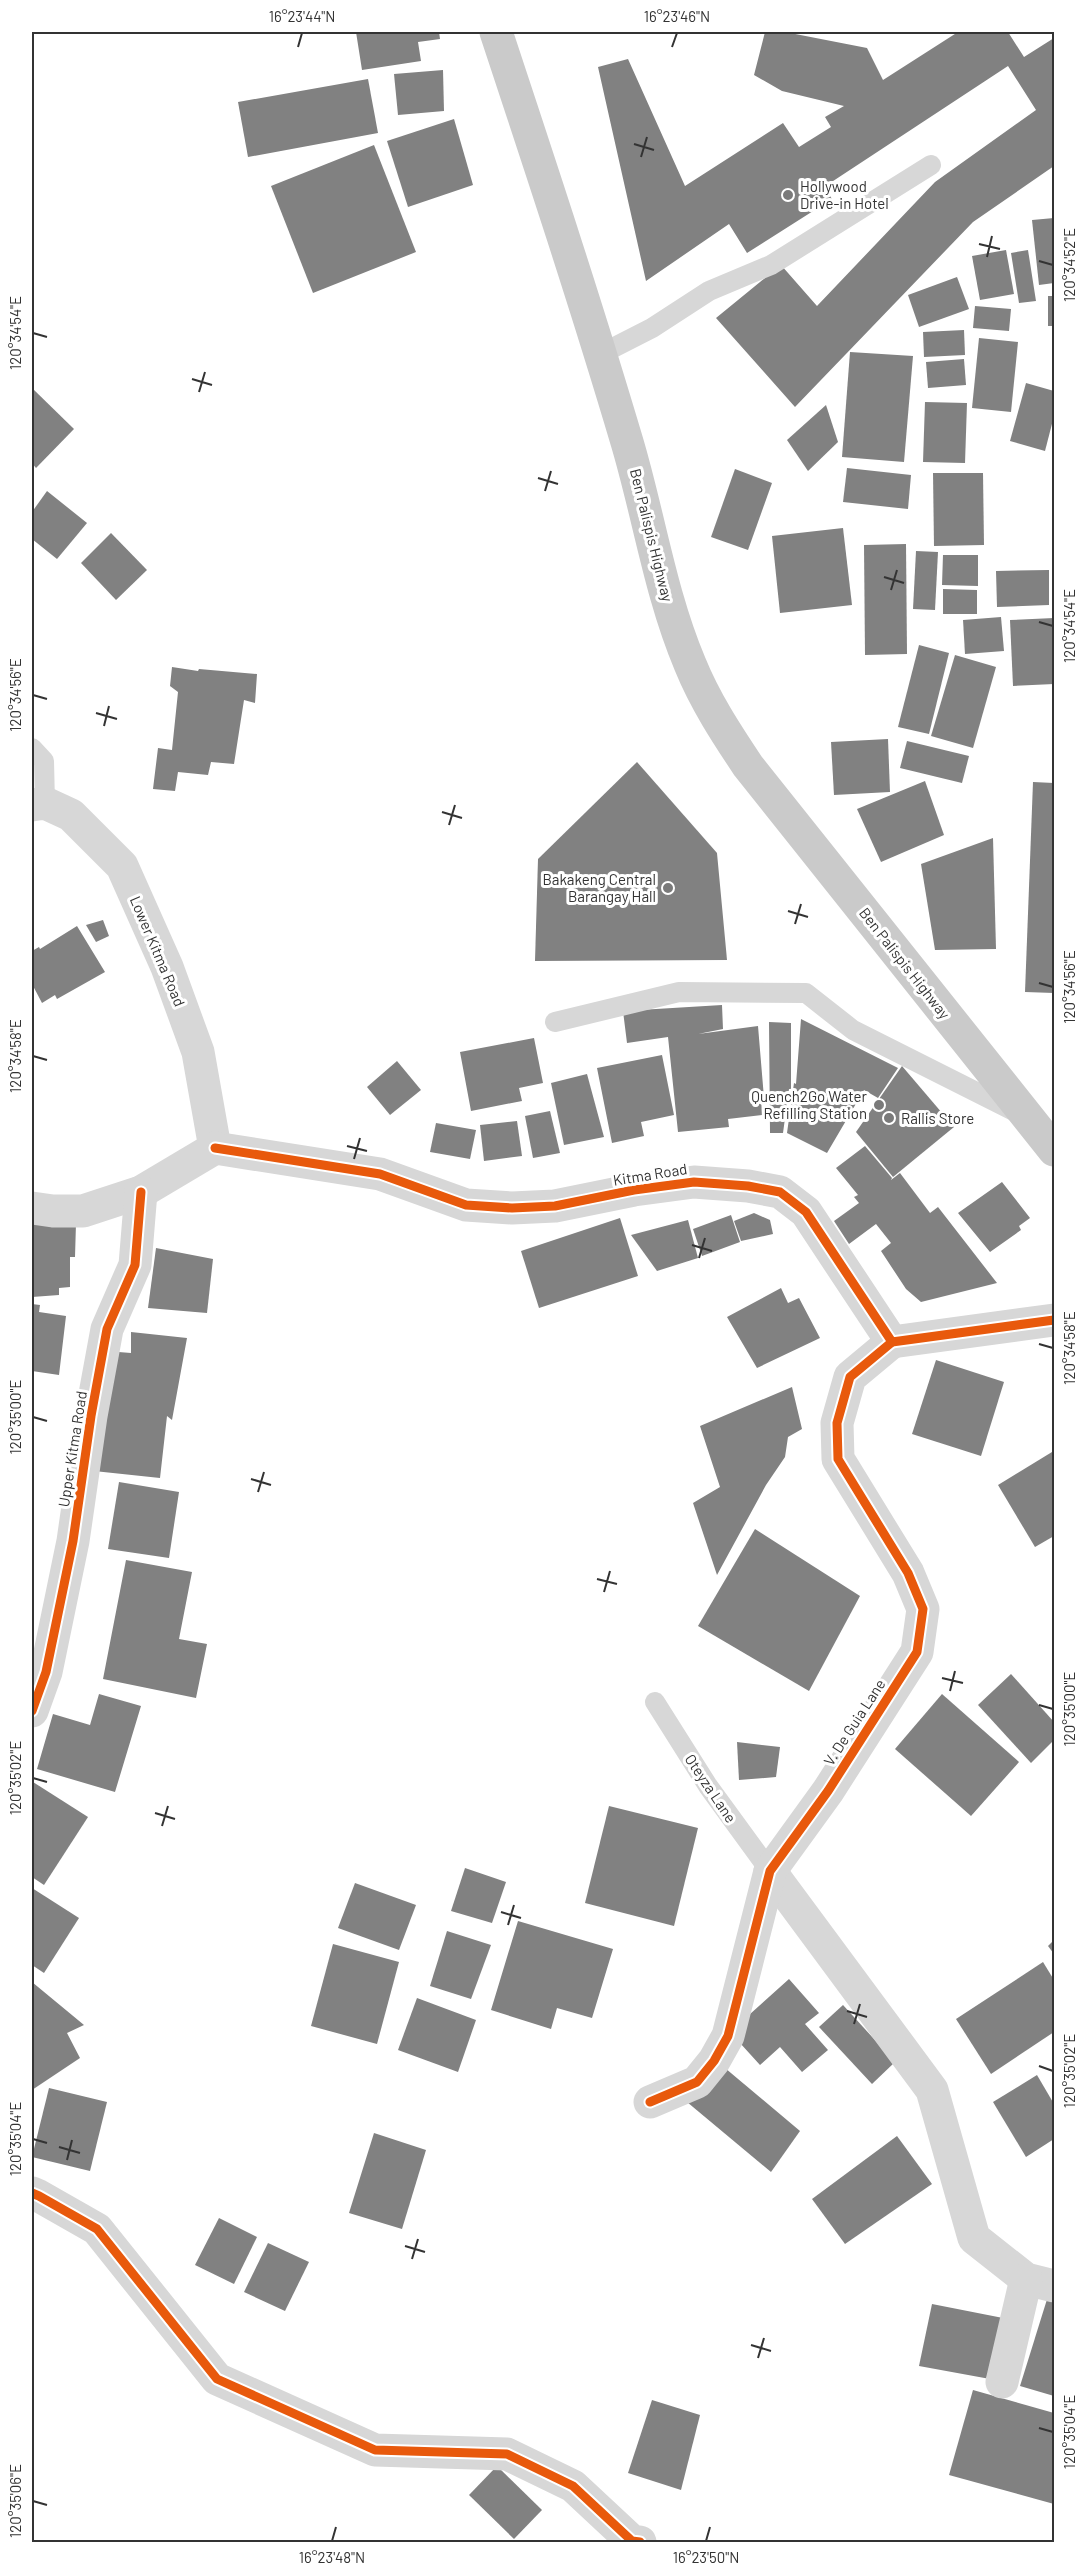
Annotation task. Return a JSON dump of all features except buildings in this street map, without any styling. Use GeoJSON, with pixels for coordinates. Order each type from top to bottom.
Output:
{"type":"FeatureCollection","features":[{"type":"Feature","properties":{"kind":"main road","name":"Ben Palispis Highway"},"geometry":{"type":"LineString","coordinates":[[496,32],[601,354],[639,482],[661,579],[690,664],[712,711],[748,766],[1054,1150]]}},
{"type":"Feature","properties":{"kind":"street","name":"Lower Kitma Road"},"geometry":{"type":"LineString","coordinates":[[38,804],[71,814],[122,866],[167,967],[198,1052],[214,1148]]}},
{"type":"Feature","properties":{"kind":"street"},"geometry":{"type":"LineString","coordinates":[[32,1208],[83,1211],[141,1192],[214,1148]]}},
{"type":"Feature","properties":{"kind":"street","name":"Kitma Road"},"geometry":{"type":"LineString","coordinates":[[214,1148],[380,1173],[466,1205],[512,1208],[555,1206],[634,1190],[694,1182],[748,1186],[780,1192],[806,1212],[892,1342]]}},
{"type":"Feature","properties":{"kind":"street","name":"Upper Kitma Road"},"geometry":{"type":"LineString","coordinates":[[32,1711],[46,1672],[74,1541],[90,1416],[107,1329],[135,1265],[141,1192]]}},
{"type":"Feature","properties":{"kind":"street"},"geometry":{"type":"LineString","coordinates":[[892,1342],[1054,1320]]}},
{"type":"Feature","properties":{"kind":"street","name":"V. De Guia Lane"},"geometry":{"type":"LineString","coordinates":[[650,2102],[697,2082],[714,2061],[728,2036],[770,1871],[828,1791],[917,1652],[923,1609],[908,1574],[838,1459],[837,1423],[850,1377],[892,1342]]}},
{"type":"Feature","properties":{"kind":"street"},"geometry":{"type":"LineString","coordinates":[[770,1871],[932,2090],[974,2238],[1040,2282],[1002,2382]]}},
{"type":"Feature","properties":{"kind":"street"},"geometry":{"type":"LineString","coordinates":[[32,2193],[97,2229],[217,2379],[375,2450],[507,2454],[573,2486],[632,2541],[640,2542]]}},
{"type":"Feature","properties":{"kind":"lane"},"geometry":{"type":"LineString","coordinates":[[601,354],[652,328],[709,291],[771,265],[931,165]]}},
{"type":"Feature","properties":{"kind":"lane"},"geometry":{"type":"LineString","coordinates":[[32,748],[44,761],[38,804]]}},
{"type":"Feature","properties":{"kind":"lane"},"geometry":{"type":"LineString","coordinates":[[555,1022],[679,992],[806,993],[853,1030],[1027,1117]]}},
{"type":"Feature","properties":{"kind":"lane","name":"Oteyza Lane"},"geometry":{"type":"LineString","coordinates":[[655,1702],[708,1786],[770,1871]]}},
{"type":"Feature","properties":{"kind":"cycle path"},"geometry":{"type":"LineString","coordinates":[[215,1148],[380,1174],[466,1205],[512,1208],[555,1206],[634,1190],[694,1182],[748,1186],[780,1192],[806,1212],[892,1342],[1054,1320]]}},
{"type":"Feature","properties":{"kind":"cycle path"},"geometry":{"type":"LineString","coordinates":[[32,1711],[46,1672],[73,1541],[91,1416],[107,1329],[135,1265],[141,1192]]}},
{"type":"Feature","properties":{"kind":"cycle path"},"geometry":{"type":"LineString","coordinates":[[650,2102],[697,2082],[714,2061],[728,2036],[770,1871],[828,1791],[917,1652],[923,1609],[908,1573],[838,1459],[837,1423],[850,1377],[892,1342]]}},
{"type":"Feature","properties":{"kind":"cycle path"},"geometry":{"type":"LineString","coordinates":[[32,2193],[97,2229],[217,2379],[375,2450],[507,2454],[573,2486],[632,2541],[640,2542]]}},
{"type":"Feature","properties":{"kind":"place","name":"Hollywood Drive-in Hotel"},"geometry":{"type":"Point","coordinates":[788,195]}},
{"type":"Feature","properties":{"kind":"place","name":"Bakakeng Central Barangay Hall"},"geometry":{"type":"Point","coordinates":[668,888]}},
{"type":"Feature","properties":{"kind":"place","name":"Quench2Go Water Refilling Station"},"geometry":{"type":"Point","coordinates":[879,1105]}},
{"type":"Feature","properties":{"kind":"place","name":"Rallis Store"},"geometry":{"type":"Point","coordinates":[889,1118]}}]}
